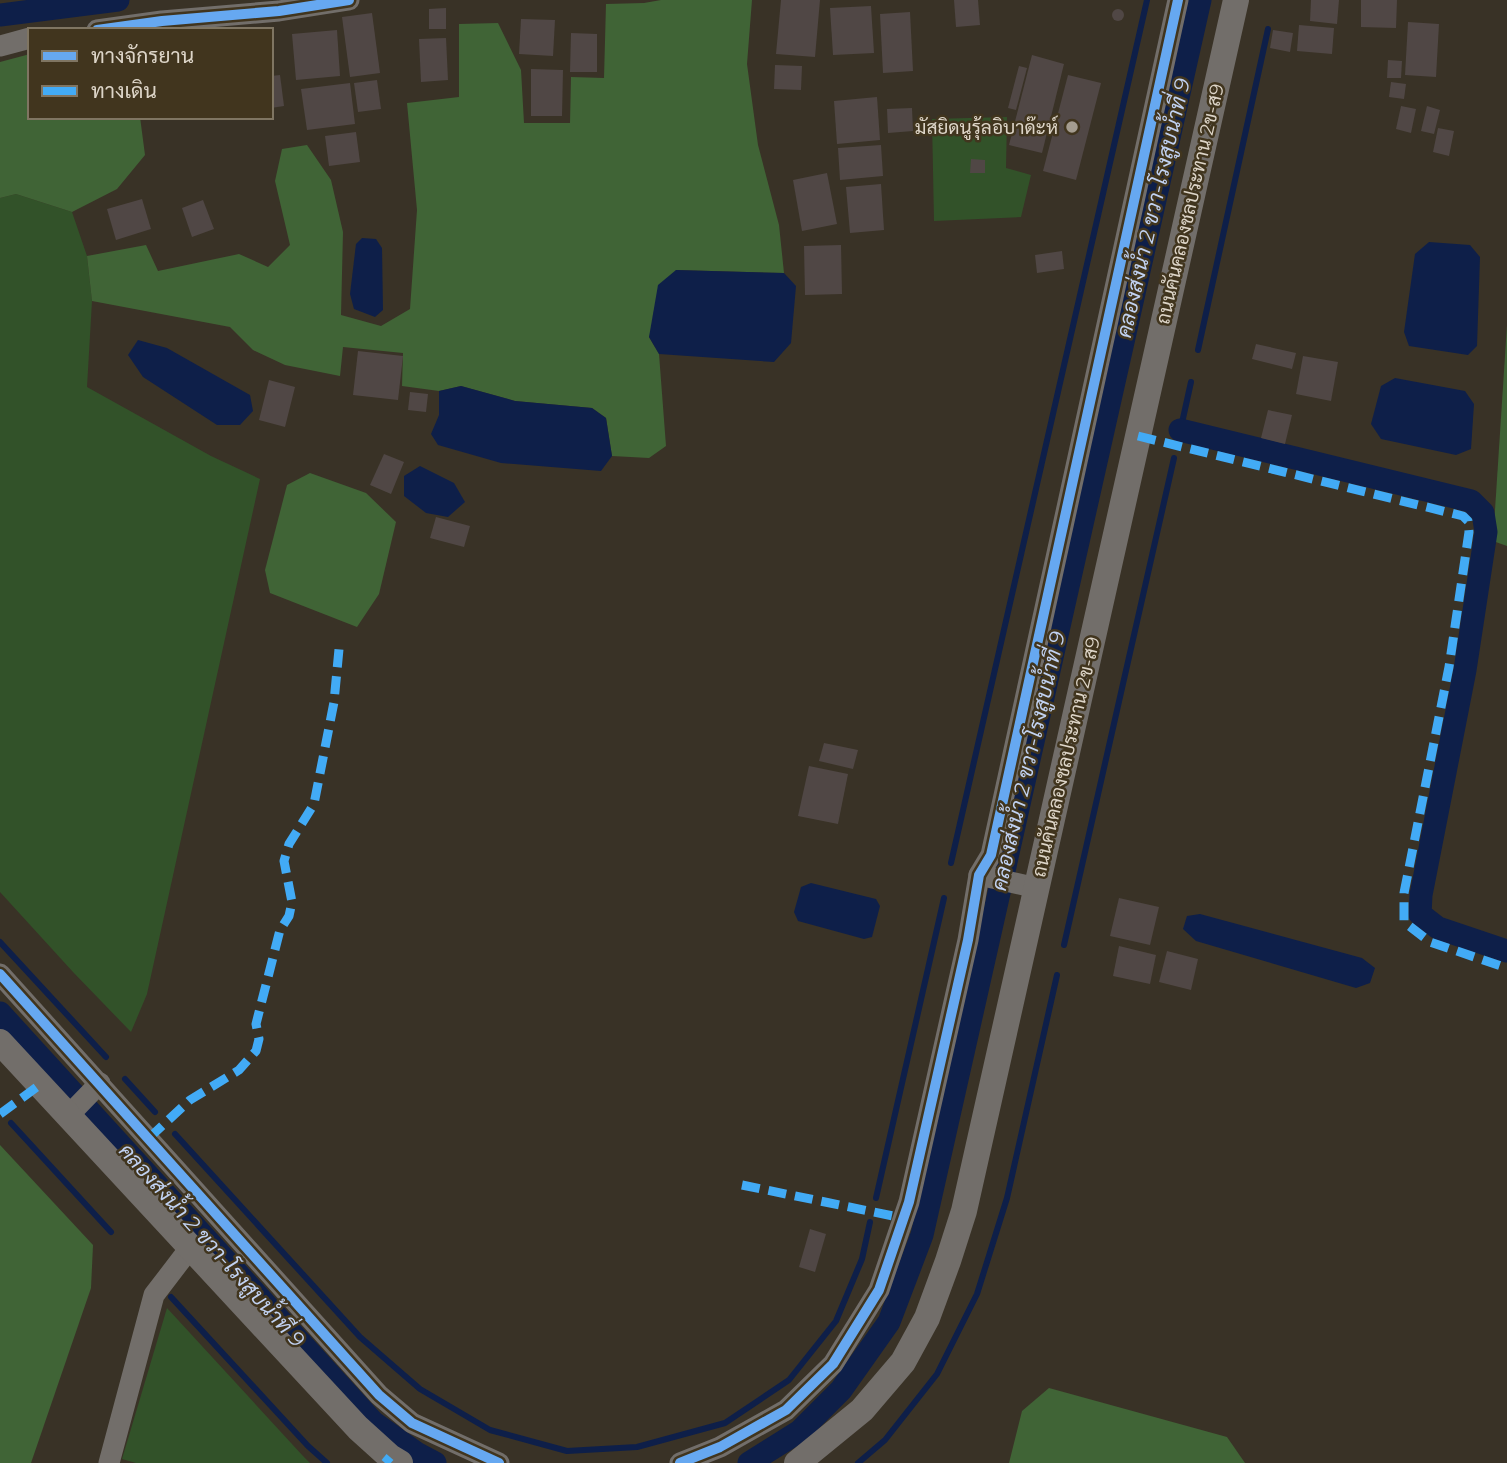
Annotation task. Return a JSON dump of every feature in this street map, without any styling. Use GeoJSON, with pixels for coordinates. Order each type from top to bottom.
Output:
{"type":"FeatureCollection","features":[{"type":"Feature","properties":{"kind":"street"},"geometry":{"type":"LineString","coordinates":[[111,28],[279,11],[349,0]]}},
{"type":"Feature","properties":{"kind":"street"},"geometry":{"type":"LineString","coordinates":[[680,1463],[720,1447],[786,1410],[833,1364],[879,1290],[909,1202],[968,940],[990,855],[1178,0]]}},
{"type":"Feature","properties":{"kind":"street","name":"ถนนคันคลองชลประทาน 2ข-ส9"},"geometry":{"type":"LineString","coordinates":[[797,1463],[862,1410],[902,1362],[927,1318],[964,1211],[1030,887],[1236,0]]}},
{"type":"Feature","properties":{"kind":"street"},"geometry":{"type":"LineString","coordinates":[[0,46],[28,39]]}},
{"type":"Feature","properties":{"kind":"street"},"geometry":{"type":"LineString","coordinates":[[985,876],[1030,887]]}},
{"type":"Feature","properties":{"kind":"street"},"geometry":{"type":"LineString","coordinates":[[0,974],[379,1395],[412,1423],[499,1463]]}},
{"type":"Feature","properties":{"kind":"street"},"geometry":{"type":"LineString","coordinates":[[0,1042],[73,1111],[190,1248],[358,1428],[400,1463]]}},
{"type":"Feature","properties":{"kind":"street"},"geometry":{"type":"LineString","coordinates":[[73,1111],[99,1084]]}},
{"type":"Feature","properties":{"kind":"street"},"geometry":{"type":"LineString","coordinates":[[109,1463],[154,1295],[190,1248]]}},
{"type":"Feature","properties":{"kind":"green space"},"geometry":{"type":"Polygon","coordinates":[[[661,0],[752,0],[747,64],[758,145],[779,225],[784,273],[676,270],[649,337],[659,354],[666,446],[649,458],[612,456],[606,418],[592,408],[515,401],[461,386],[439,391],[402,386],[403,353],[343,347],[340,376],[285,365],[253,350],[230,327],[92,301],[87,256],[146,245],[158,271],[239,254],[268,267],[290,245],[275,181],[282,149],[307,145],[331,180],[343,232],[341,315],[381,326],[410,309],[417,210],[407,103],[459,97],[459,24],[498,23],[521,70],[524,123],[570,123],[571,77],[604,78],[606,4],[661,0]]]}},
{"type":"Feature","properties":{"kind":"green space"},"geometry":{"type":"Polygon","coordinates":[[[28,55],[28,119],[140,119],[145,155],[117,189],[72,212],[16,194],[0,198],[0,62],[28,55]]]}},
{"type":"Feature","properties":{"kind":"green space"},"geometry":{"type":"Polygon","coordinates":[[[1007,117],[1006,168],[1031,175],[1021,217],[934,221],[932,119],[1007,117]]]}},
{"type":"Feature","properties":{"kind":"green space"},"geometry":{"type":"Polygon","coordinates":[[[16,194],[72,212],[87,256],[92,301],[87,387],[211,456],[260,479],[147,994],[131,1032],[0,892],[0,198],[16,194]]]}},
{"type":"Feature","properties":{"kind":"green space"},"geometry":{"type":"Polygon","coordinates":[[[1507,325],[1507,546],[1493,541],[1507,325]]]}},
{"type":"Feature","properties":{"kind":"green space"},"geometry":{"type":"Polygon","coordinates":[[[310,473],[366,493],[396,522],[379,594],[357,627],[270,593],[265,570],[287,485],[310,473]]]}},
{"type":"Feature","properties":{"kind":"green space"},"geometry":{"type":"Polygon","coordinates":[[[0,1145],[93,1245],[91,1288],[31,1463],[0,1463],[0,1145]]]}},
{"type":"Feature","properties":{"kind":"green space"},"geometry":{"type":"Polygon","coordinates":[[[167,1308],[310,1463],[136,1463],[122,1459],[167,1308]]]}},
{"type":"Feature","properties":{"kind":"green space"},"geometry":{"type":"Polygon","coordinates":[[[1049,1388],[1227,1437],[1245,1463],[1009,1463],[1022,1411],[1049,1388]]]}},
{"type":"Feature","properties":{"kind":"water"},"geometry":{"type":"Polygon","coordinates":[[[362,238],[376,239],[382,248],[383,310],[375,317],[354,309],[350,294],[356,244],[362,238]]]}},
{"type":"Feature","properties":{"kind":"water"},"geometry":{"type":"Polygon","coordinates":[[[1429,242],[1470,245],[1480,257],[1477,346],[1468,355],[1409,346],[1404,332],[1415,254],[1429,242]]]}},
{"type":"Feature","properties":{"kind":"water"},"geometry":{"type":"Polygon","coordinates":[[[676,270],[784,273],[796,286],[791,343],[774,362],[659,354],[649,337],[658,285],[676,270]]]}},
{"type":"Feature","properties":{"kind":"water"},"geometry":{"type":"Polygon","coordinates":[[[138,340],[167,348],[250,395],[253,411],[240,425],[217,425],[143,377],[128,355],[138,340]]]}},
{"type":"Feature","properties":{"kind":"water"},"geometry":{"type":"Polygon","coordinates":[[[1395,378],[1465,391],[1474,404],[1471,449],[1456,455],[1381,439],[1371,424],[1381,386],[1395,378]]]}},
{"type":"Feature","properties":{"kind":"water"},"geometry":{"type":"Polygon","coordinates":[[[461,386],[515,401],[592,408],[606,418],[612,456],[601,471],[501,463],[438,445],[431,434],[439,415],[439,391],[461,386]]]}},
{"type":"Feature","properties":{"kind":"water"},"geometry":{"type":"Polygon","coordinates":[[[420,466],[454,483],[465,502],[448,517],[426,513],[404,496],[404,476],[420,466]]]}},
{"type":"Feature","properties":{"kind":"water"},"geometry":{"type":"Polygon","coordinates":[[[811,883],[876,899],[880,906],[872,937],[864,939],[798,921],[794,912],[801,887],[811,883]]]}},
{"type":"Feature","properties":{"kind":"water"},"geometry":{"type":"Polygon","coordinates":[[[1200,914],[1362,958],[1375,968],[1370,983],[1356,988],[1196,941],[1183,929],[1187,916],[1200,914]]]}},
{"type":"Feature","properties":{"kind":"building"},"geometry":{"type":"Polygon","coordinates":[[[781,0],[820,0],[815,57],[776,54],[781,0]]]}},
{"type":"Feature","properties":{"kind":"building"},"geometry":{"type":"Polygon","coordinates":[[[954,0],[978,0],[980,25],[956,27],[954,0]]]}},
{"type":"Feature","properties":{"kind":"building"},"geometry":{"type":"Polygon","coordinates":[[[1311,0],[1339,0],[1337,24],[1310,21],[1311,0]]]}},
{"type":"Feature","properties":{"kind":"building"},"geometry":{"type":"Polygon","coordinates":[[[1361,0],[1397,0],[1396,28],[1361,27],[1361,0]]]}},
{"type":"Feature","properties":{"kind":"building"},"geometry":{"type":"Polygon","coordinates":[[[871,6],[874,53],[833,55],[830,8],[871,6]]]}},
{"type":"Feature","properties":{"kind":"building"},"geometry":{"type":"Polygon","coordinates":[[[446,8],[446,29],[429,29],[429,9],[446,8]]]}},
{"type":"Feature","properties":{"kind":"building"},"geometry":{"type":"Polygon","coordinates":[[[1118,9],[1124,15],[1118,21],[1112,15],[1118,9]]]}},
{"type":"Feature","properties":{"kind":"building"},"geometry":{"type":"Polygon","coordinates":[[[910,12],[913,71],[883,73],[880,14],[910,12]]]}},
{"type":"Feature","properties":{"kind":"building"},"geometry":{"type":"Polygon","coordinates":[[[372,13],[380,73],[350,77],[342,17],[372,13]]]}},
{"type":"Feature","properties":{"kind":"building"},"geometry":{"type":"Polygon","coordinates":[[[521,19],[555,20],[553,56],[519,54],[521,19]]]}},
{"type":"Feature","properties":{"kind":"building"},"geometry":{"type":"Polygon","coordinates":[[[1408,22],[1439,24],[1436,77],[1405,75],[1408,22]]]}},
{"type":"Feature","properties":{"kind":"building"},"geometry":{"type":"Polygon","coordinates":[[[1299,25],[1334,28],[1332,54],[1297,51],[1299,25]]]}},
{"type":"Feature","properties":{"kind":"building"},"geometry":{"type":"Polygon","coordinates":[[[337,30],[340,76],[296,80],[292,34],[337,30]]]}},
{"type":"Feature","properties":{"kind":"building"},"geometry":{"type":"Polygon","coordinates":[[[1273,30],[1293,33],[1290,52],[1270,48],[1273,30]]]}},
{"type":"Feature","properties":{"kind":"building"},"geometry":{"type":"Polygon","coordinates":[[[571,33],[597,34],[597,72],[570,72],[571,33]]]}},
{"type":"Feature","properties":{"kind":"building"},"geometry":{"type":"Polygon","coordinates":[[[446,38],[448,80],[421,82],[419,39],[446,38]]]}},
{"type":"Feature","properties":{"kind":"building"},"geometry":{"type":"Polygon","coordinates":[[[1032,55],[1064,64],[1042,153],[1009,145],[1032,55]]]}},
{"type":"Feature","properties":{"kind":"building"},"geometry":{"type":"Polygon","coordinates":[[[1388,60],[1402,61],[1401,78],[1387,78],[1388,60]]]}},
{"type":"Feature","properties":{"kind":"building"},"geometry":{"type":"Polygon","coordinates":[[[775,65],[802,66],[801,90],[774,89],[775,65]]]}},
{"type":"Feature","properties":{"kind":"building"},"geometry":{"type":"Polygon","coordinates":[[[1019,66],[1027,68],[1016,110],[1008,108],[1019,66]]]}},
{"type":"Feature","properties":{"kind":"building"},"geometry":{"type":"Polygon","coordinates":[[[531,69],[563,70],[562,116],[531,116],[531,69]]]}},
{"type":"Feature","properties":{"kind":"building"},"geometry":{"type":"Polygon","coordinates":[[[280,75],[284,106],[273,108],[273,76],[280,75]]]}},
{"type":"Feature","properties":{"kind":"building","name":"มัสยิดนูรุ้ลอิบาด๊ะห์"},"geometry":{"type":"Polygon","coordinates":[[[1068,75],[1101,83],[1076,180],[1043,171],[1068,75]]]}},
{"type":"Feature","properties":{"kind":"building"},"geometry":{"type":"Polygon","coordinates":[[[377,80],[381,109],[358,112],[354,83],[377,80]]]}},
{"type":"Feature","properties":{"kind":"building"},"geometry":{"type":"Polygon","coordinates":[[[1391,82],[1406,84],[1404,99],[1389,97],[1391,82]]]}},
{"type":"Feature","properties":{"kind":"building"},"geometry":{"type":"Polygon","coordinates":[[[350,83],[355,124],[307,130],[301,89],[350,83]]]}},
{"type":"Feature","properties":{"kind":"building"},"geometry":{"type":"Polygon","coordinates":[[[877,97],[880,140],[837,144],[834,101],[877,97]]]}},
{"type":"Feature","properties":{"kind":"building"},"geometry":{"type":"Polygon","coordinates":[[[1401,106],[1416,109],[1411,133],[1396,129],[1401,106]]]}},
{"type":"Feature","properties":{"kind":"building"},"geometry":{"type":"Polygon","coordinates":[[[1427,106],[1440,110],[1434,134],[1421,131],[1427,106]]]}},
{"type":"Feature","properties":{"kind":"building"},"geometry":{"type":"Polygon","coordinates":[[[912,108],[913,131],[888,133],[887,109],[912,108]]]}},
{"type":"Feature","properties":{"kind":"building"},"geometry":{"type":"Polygon","coordinates":[[[1438,128],[1454,131],[1449,156],[1433,152],[1438,128]]]}},
{"type":"Feature","properties":{"kind":"building"},"geometry":{"type":"Polygon","coordinates":[[[356,132],[360,162],[329,166],[325,136],[356,132]]]}},
{"type":"Feature","properties":{"kind":"building"},"geometry":{"type":"Polygon","coordinates":[[[881,145],[883,176],[840,180],[838,148],[881,145]]]}},
{"type":"Feature","properties":{"kind":"building"},"geometry":{"type":"Polygon","coordinates":[[[971,159],[985,160],[985,173],[970,173],[971,159]]]}},
{"type":"Feature","properties":{"kind":"building"},"geometry":{"type":"Polygon","coordinates":[[[827,173],[837,224],[802,231],[793,180],[827,173]]]}},
{"type":"Feature","properties":{"kind":"building"},"geometry":{"type":"Polygon","coordinates":[[[881,184],[884,230],[850,233],[846,187],[881,184]]]}},
{"type":"Feature","properties":{"kind":"building"},"geometry":{"type":"Polygon","coordinates":[[[142,199],[151,229],[116,240],[107,209],[142,199]]]}},
{"type":"Feature","properties":{"kind":"building"},"geometry":{"type":"Polygon","coordinates":[[[203,200],[214,229],[192,237],[182,208],[203,200]]]}},
{"type":"Feature","properties":{"kind":"building"},"geometry":{"type":"Polygon","coordinates":[[[841,245],[842,294],[805,295],[804,246],[841,245]]]}},
{"type":"Feature","properties":{"kind":"building"},"geometry":{"type":"Polygon","coordinates":[[[1062,251],[1064,269],[1037,273],[1035,255],[1062,251]]]}},
{"type":"Feature","properties":{"kind":"building"},"geometry":{"type":"Polygon","coordinates":[[[1256,344],[1296,353],[1292,369],[1252,359],[1256,344]]]}},
{"type":"Feature","properties":{"kind":"building"},"geometry":{"type":"Polygon","coordinates":[[[358,351],[403,356],[398,400],[353,395],[358,351]]]}},
{"type":"Feature","properties":{"kind":"building"},"geometry":{"type":"Polygon","coordinates":[[[1303,356],[1338,362],[1331,401],[1296,394],[1303,356]]]}},
{"type":"Feature","properties":{"kind":"building"},"geometry":{"type":"Polygon","coordinates":[[[269,380],[295,387],[285,427],[259,420],[269,380]]]}},
{"type":"Feature","properties":{"kind":"building"},"geometry":{"type":"Polygon","coordinates":[[[410,392],[428,394],[426,412],[408,410],[410,392]]]}},
{"type":"Feature","properties":{"kind":"building"},"geometry":{"type":"Polygon","coordinates":[[[1268,410],[1292,415],[1285,444],[1261,438],[1268,410]]]}},
{"type":"Feature","properties":{"kind":"building"},"geometry":{"type":"Polygon","coordinates":[[[384,454],[404,462],[391,494],[370,485],[384,454]]]}},
{"type":"Feature","properties":{"kind":"building"},"geometry":{"type":"Polygon","coordinates":[[[436,517],[470,526],[464,547],[430,538],[436,517]]]}},
{"type":"Feature","properties":{"kind":"building"},"geometry":{"type":"Polygon","coordinates":[[[824,743],[858,750],[853,769],[819,761],[824,743]]]}},
{"type":"Feature","properties":{"kind":"building"},"geometry":{"type":"Polygon","coordinates":[[[809,766],[848,774],[838,824],[798,816],[809,766]]]}},
{"type":"Feature","properties":{"kind":"building"},"geometry":{"type":"Polygon","coordinates":[[[1119,898],[1159,907],[1150,945],[1110,936],[1119,898]]]}},
{"type":"Feature","properties":{"kind":"building"},"geometry":{"type":"Polygon","coordinates":[[[1119,946],[1156,955],[1150,984],[1113,976],[1119,946]]]}},
{"type":"Feature","properties":{"kind":"building"},"geometry":{"type":"Polygon","coordinates":[[[1167,951],[1198,959],[1191,990],[1159,982],[1167,951]]]}},
{"type":"Feature","properties":{"kind":"building"},"geometry":{"type":"Polygon","coordinates":[[[810,1229],[826,1234],[815,1272],[799,1267],[810,1229]]]}},
{"type":"Feature","properties":{"kind":"waterway"},"geometry":{"type":"LineString","coordinates":[[0,15],[118,0]]}},
{"type":"Feature","properties":{"kind":"waterway"},"geometry":{"type":"LineString","coordinates":[[951,863],[1147,0]]}},
{"type":"Feature","properties":{"kind":"waterway","name":"คลองส่งน้ำ 2 ขวา-โรงสูบน้ำที่ 9"},"geometry":{"type":"LineString","coordinates":[[749,1463],[800,1431],[841,1390],[889,1322],[922,1235],[1200,0]]}},
{"type":"Feature","properties":{"kind":"waterway"},"geometry":{"type":"LineString","coordinates":[[1198,350],[1268,29]]}},
{"type":"Feature","properties":{"kind":"waterway"},"geometry":{"type":"LineString","coordinates":[[1180,432],[1191,382]]}},
{"type":"Feature","properties":{"kind":"waterway"},"geometry":{"type":"LineString","coordinates":[[1180,430],[1471,501],[1483,513],[1486,532],[1465,670],[1421,895],[1420,914],[1438,928],[1507,951]]}},
{"type":"Feature","properties":{"kind":"waterway"},"geometry":{"type":"LineString","coordinates":[[1064,945],[1174,458]]}},
{"type":"Feature","properties":{"kind":"waterway"},"geometry":{"type":"LineString","coordinates":[[876,1198],[944,898]]}},
{"type":"Feature","properties":{"kind":"waterway"},"geometry":{"type":"LineString","coordinates":[[0,942],[106,1057]]}},
{"type":"Feature","properties":{"kind":"waterway"},"geometry":{"type":"LineString","coordinates":[[858,1463],[885,1440],[937,1374],[977,1294],[1007,1198],[1057,975]]}},
{"type":"Feature","properties":{"kind":"waterway","name":"คลองส่งน้ำ 2 ขวา-โรงสูบน้ำที่ 9"},"geometry":{"type":"LineString","coordinates":[[0,1013],[373,1422],[435,1463]]}},
{"type":"Feature","properties":{"kind":"waterway"},"geometry":{"type":"LineString","coordinates":[[125,1079],[155,1112]]}},
{"type":"Feature","properties":{"kind":"waterway"},"geometry":{"type":"LineString","coordinates":[[11,1123],[111,1232]]}},
{"type":"Feature","properties":{"kind":"waterway"},"geometry":{"type":"LineString","coordinates":[[175,1134],[360,1337],[420,1389],[490,1430],[567,1451],[637,1447],[725,1423],[789,1380],[836,1321],[862,1259],[870,1222]]}},
{"type":"Feature","properties":{"kind":"waterway"},"geometry":{"type":"LineString","coordinates":[[171,1297],[308,1446],[327,1463]]}},
{"type":"Feature","properties":{"kind":"marked path"},"geometry":{"type":"LineString","coordinates":[[1138,436],[1463,516],[1468,521],[1469,532],[1449,667],[1404,893],[1404,922],[1430,942],[1507,968]]}},
{"type":"Feature","properties":{"kind":"marked path"},"geometry":{"type":"LineString","coordinates":[[149,1138],[190,1100],[239,1070],[256,1051],[259,1039],[256,1024],[280,930],[289,916],[292,902],[284,861],[289,844],[314,804],[334,702],[339,649]]}},
{"type":"Feature","properties":{"kind":"marked path"},"geometry":{"type":"LineString","coordinates":[[0,1114],[41,1084]]}},
{"type":"Feature","properties":{"kind":"marked path"},"geometry":{"type":"LineString","coordinates":[[742,1185],[903,1218]]}},
{"type":"Feature","properties":{"kind":"marked path"},"geometry":{"type":"LineString","coordinates":[[385,1463],[390,1457]]}},
{"type":"Feature","properties":{"kind":"cycle path"},"geometry":{"type":"LineString","coordinates":[[111,28],[279,11],[349,0]]}},
{"type":"Feature","properties":{"kind":"cycle path"},"geometry":{"type":"LineString","coordinates":[[680,1463],[720,1447],[786,1410],[833,1364],[879,1290],[909,1202],[968,940],[979,875],[991,855],[1178,0]]}},
{"type":"Feature","properties":{"kind":"cycle path"},"geometry":{"type":"LineString","coordinates":[[0,974],[379,1395],[412,1423],[499,1463]]}},
{"type":"Feature","properties":{"kind":"place","name":"มัสยิดนูรุ้ลอิบาด๊ะห์"},"geometry":{"type":"Point","coordinates":[1072,127]}}]}
